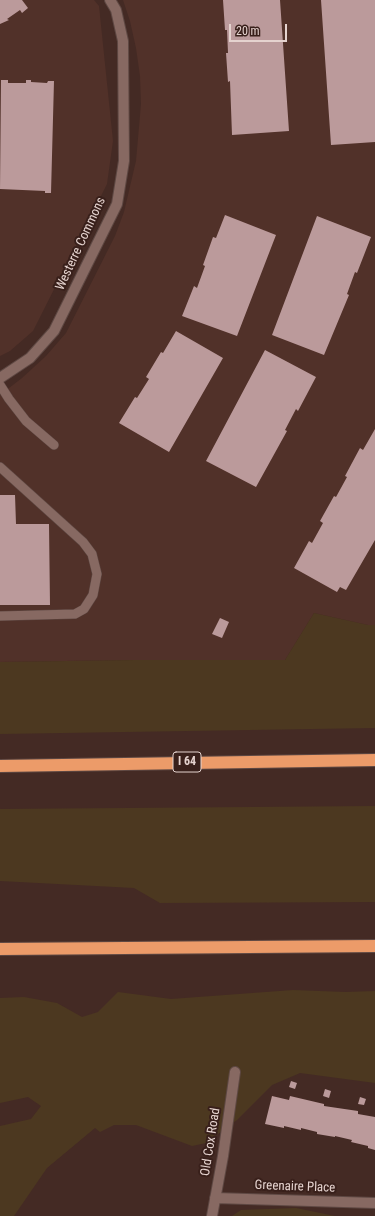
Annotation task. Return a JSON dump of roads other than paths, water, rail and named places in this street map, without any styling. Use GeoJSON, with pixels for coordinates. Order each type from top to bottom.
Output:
{"type":"FeatureCollection","features":[{"type":"Feature","properties":{"kind":"highway","name":"I 64"},"geometry":{"type":"LineString","coordinates":[[0,766],[375,760]]}},
{"type":"Feature","properties":{"kind":"highway"},"geometry":{"type":"LineString","coordinates":[[0,949],[375,946]]}},
{"type":"Feature","properties":{"kind":"street","name":"Westerre Commons"},"geometry":{"type":"LineString","coordinates":[[0,378],[30,358],[54,331],[117,204],[124,161],[124,41],[116,10],[110,0]]}},
{"type":"Feature","properties":{"kind":"street","name":"Old Cox Road"},"geometry":{"type":"LineString","coordinates":[[212,1216],[223,1156],[235,1072]]}},
{"type":"Feature","properties":{"kind":"street","name":"Greenaire Place"},"geometry":{"type":"LineString","coordinates":[[215,1198],[375,1203]]}},
{"type":"Feature","properties":{"kind":"lane"},"geometry":{"type":"LineString","coordinates":[[0,385],[8,399],[26,421],[54,444]]}},
{"type":"Feature","properties":{"kind":"lane"},"geometry":{"type":"LineString","coordinates":[[0,467],[83,542],[92,554],[97,574],[92,595],[84,609],[76,614],[0,616]]}}]}
